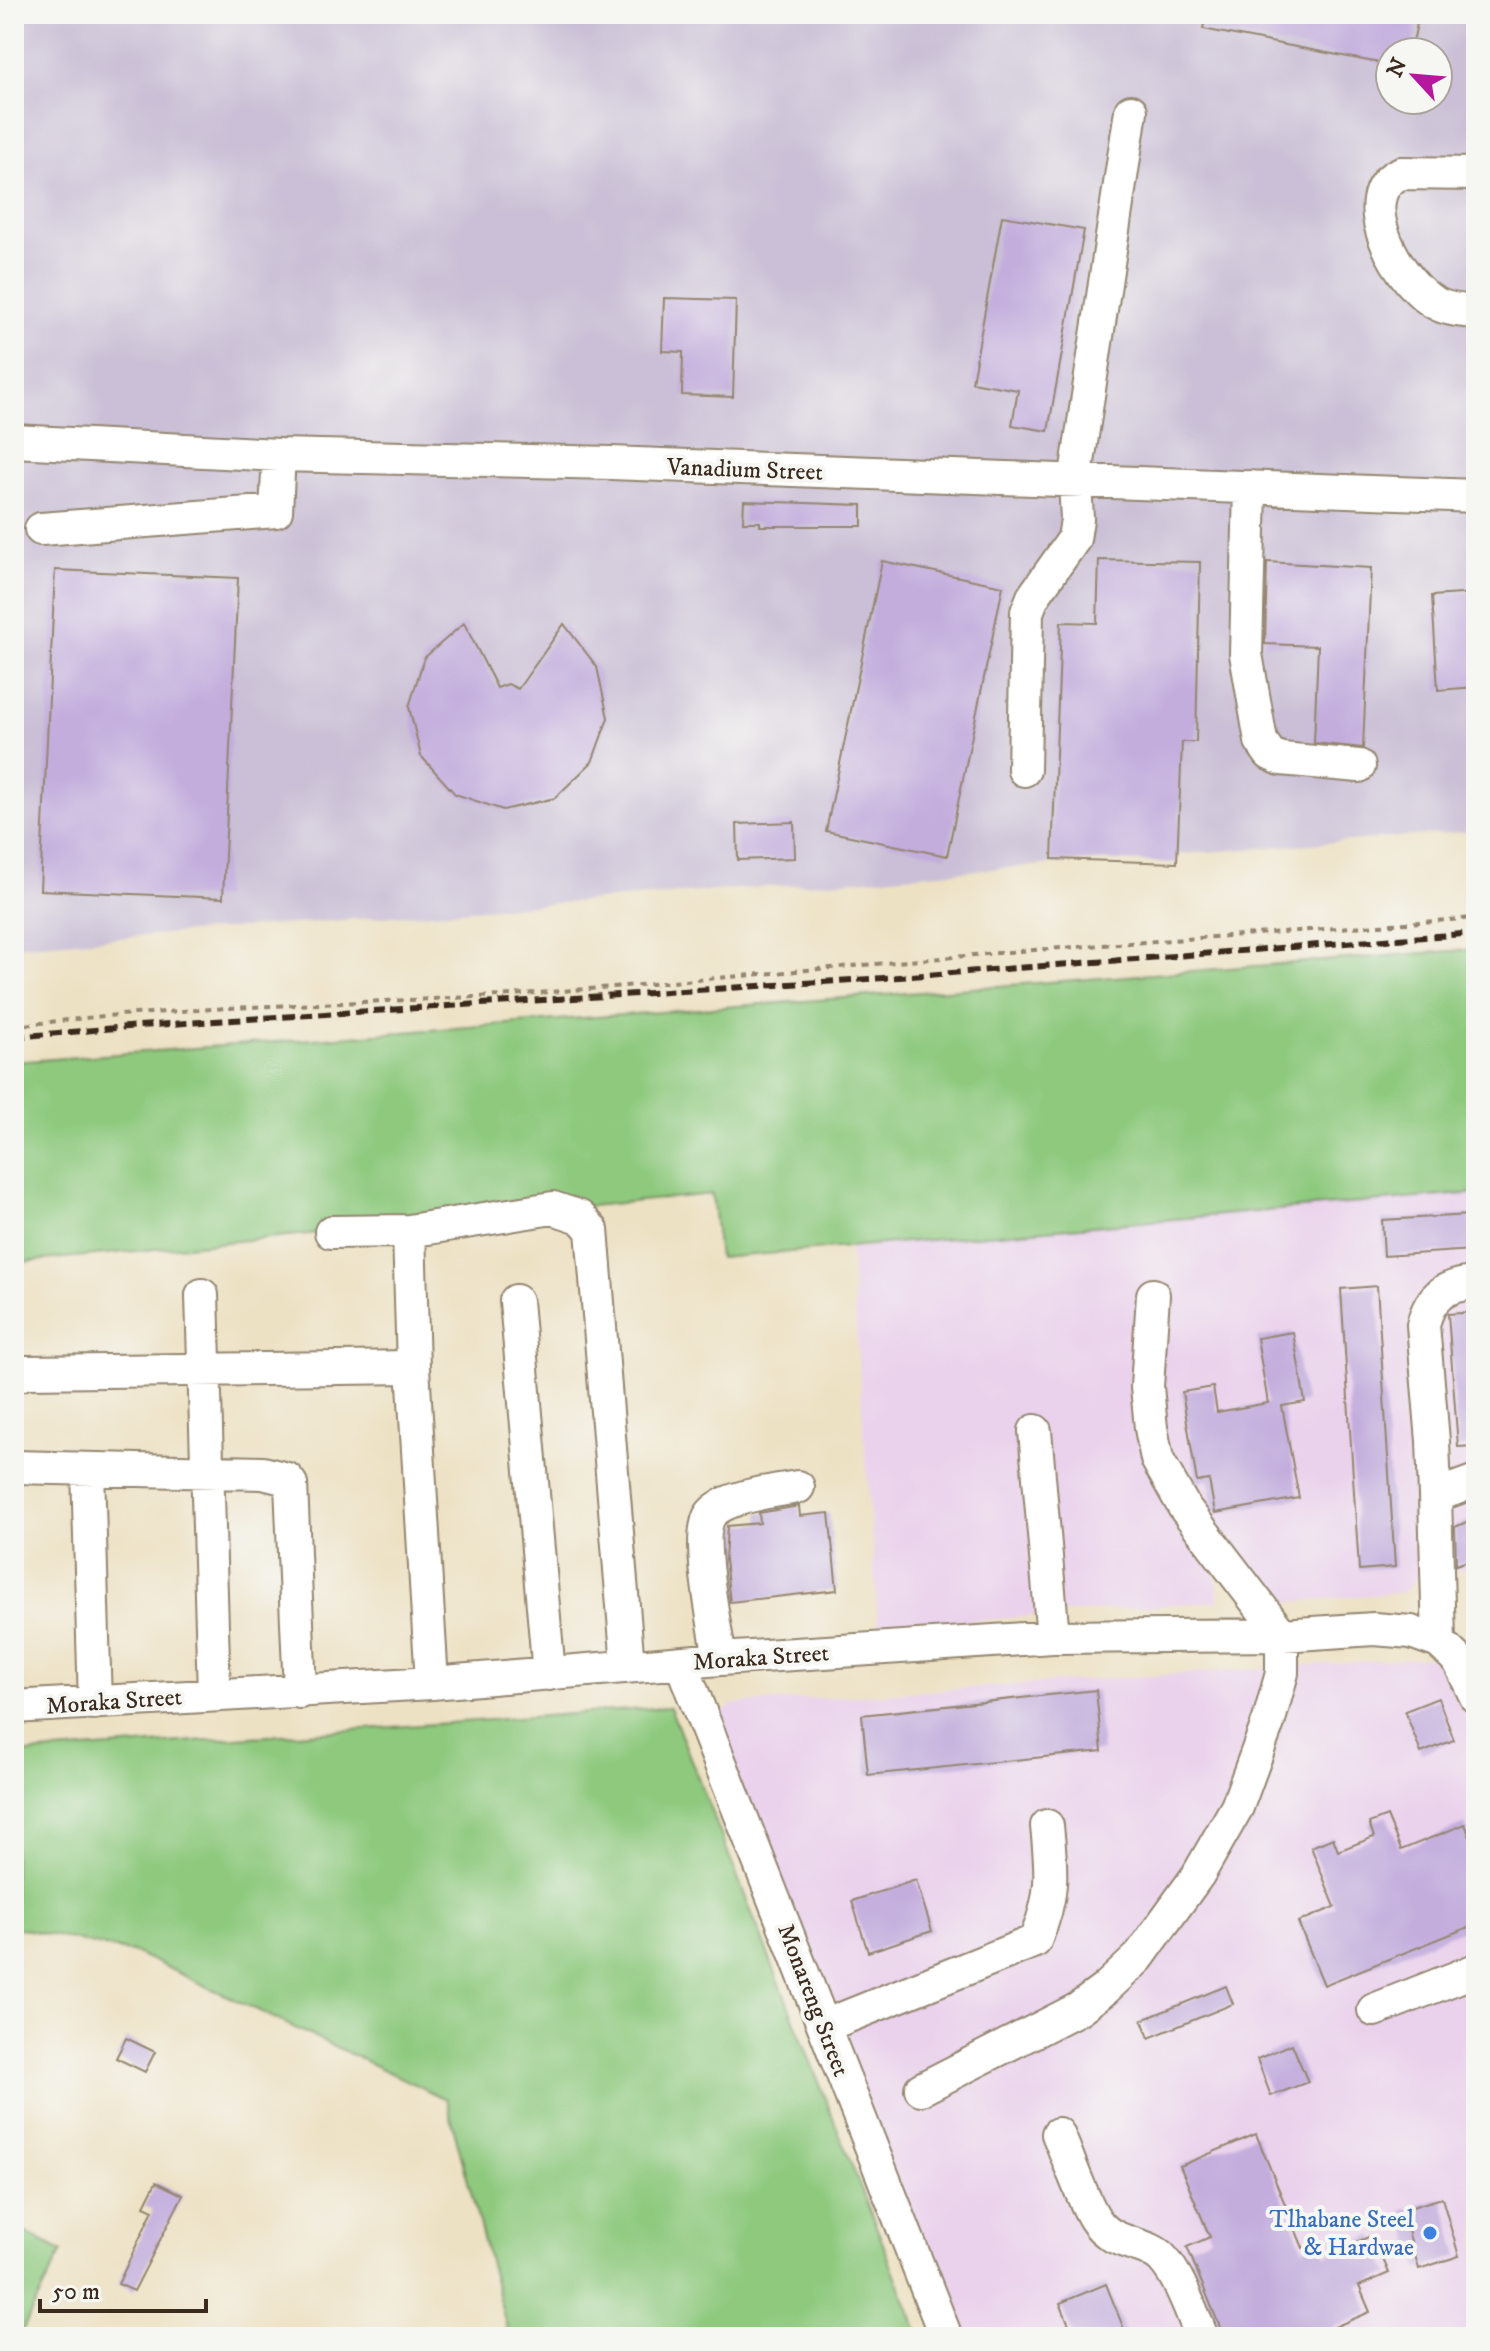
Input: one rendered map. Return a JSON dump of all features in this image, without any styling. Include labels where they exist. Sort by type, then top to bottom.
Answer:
[{"type":"street","points":[[1024,770],[1027,612],[1033,597],[1074,539],[1077,519],[1075,482],[1131,111]]},
{"type":"street","points":[[1476,174],[1401,173],[1384,184],[1378,203],[1380,222],[1390,252],[1409,281],[1437,304],[1476,312]]},
{"type":"street","name":"Vanadium Street","points":[[14,441],[279,455],[611,463],[1476,496]]},
{"type":"street","points":[[41,529],[276,511],[279,455]]},
{"type":"street","points":[[1250,487],[1246,654],[1261,741],[1270,754],[1281,759],[1359,766]]},
{"type":"street","points":[[331,1232],[409,1231],[553,1208],[580,1217],[592,1230],[628,1666]]},
{"type":"street","points":[[409,1231],[413,1367],[432,1683]]},
{"type":"street","points":[[1476,1283],[1455,1284],[1441,1293],[1427,1309],[1423,1325],[1433,1441],[1439,1642],[1459,1661],[1476,1697]]},
{"type":"street","points":[[202,1295],[214,1694]]},
{"type":"street","points":[[921,2089],[1078,2009],[1138,1958],[1198,1875],[1237,1807],[1264,1735],[1282,1673],[1282,1635],[1184,1507],[1157,1459],[1147,1387],[1153,1295]]},
{"type":"street","points":[[516,1301],[549,1674]]},
{"type":"street","points":[[14,1377],[27,1372],[413,1367]]},
{"type":"street","points":[[1035,1431],[1053,1637]]},
{"type":"street","points":[[14,1467],[283,1476],[291,1484],[300,1692]]},
{"type":"street","points":[[88,1470],[95,1703]]},
{"type":"street","points":[[1435,1496],[1476,1481]]},
{"type":"street","points":[[720,1659],[704,1551],[705,1526],[711,1513],[723,1504],[798,1487]]},
{"type":"street","name":"Moraka Street","points":[[14,1707],[214,1694],[300,1692],[1053,1637],[1282,1635],[1374,1629],[1411,1632],[1439,1642]]},
{"type":"street","name":"Monareng Street","points":[[681,1663],[946,2337]]},
{"type":"street","points":[[824,2026],[1035,1941],[1045,1917],[1053,1882],[1047,1826]]},
{"type":"street","points":[[1374,2010],[1476,1970]]},
{"type":"street","points":[[1058,2134],[1095,2220],[1110,2235],[1149,2249],[1163,2258],[1202,2337]]},
{"type":"path","points":[[14,1026],[212,1009],[498,996],[636,986],[1020,951],[1476,918]]},
{"type":"shaded area","points":[[14,14],[1476,14],[1476,831],[14,946]]},
{"type":"shaded area","points":[[1476,1193],[1476,1565],[1458,1571],[1421,1573],[1405,1592],[1281,1603],[1243,1567],[1215,1571],[1219,1601],[934,1624],[934,1632],[879,1635],[850,1248]]},
{"type":"shaded area","points":[[1429,1657],[1446,1668],[1476,1741],[1476,2337],[960,2337],[713,1719],[734,1704]]},
{"type":"green space","points":[[1476,949],[1476,1193],[719,1258],[712,1194],[14,1263],[14,1062]]},
{"type":"green space","points":[[670,1707],[920,2337],[494,2337],[507,2328],[446,2099],[136,1953],[14,1927],[14,1754]]},
{"type":"green space","points":[[14,2227],[62,2251],[19,2337],[14,2337]]},
{"type":"building","points":[[1206,14],[1419,14],[1414,36],[1374,36],[1374,62],[1203,29]]},
{"type":"building","points":[[1002,216],[1084,230],[1048,431],[1012,425],[1018,390],[972,382]]},
{"type":"building","points":[[664,298],[736,300],[733,397],[682,395],[683,352],[662,351]]},
{"type":"building","points":[[744,501],[862,505],[862,526],[760,526],[760,522],[743,522]]},
{"type":"building","points":[[1099,560],[1200,562],[1196,742],[1182,742],[1177,863],[1052,859],[1061,622],[1097,623]]},
{"type":"building","points":[[882,561],[1003,586],[947,856],[826,831]]},
{"type":"building","points":[[1267,562],[1371,568],[1363,748],[1314,743],[1318,646],[1265,644]]},
{"type":"building","points":[[55,570],[238,578],[223,898],[40,890]]},
{"type":"building","points":[[1476,593],[1476,687],[1438,690],[1432,596]]},
{"type":"building","points":[[464,623],[497,688],[508,684],[518,689],[564,624],[597,667],[608,718],[592,762],[555,798],[503,810],[455,794],[421,756],[409,707],[424,658]]},
{"type":"building","points":[[794,822],[795,858],[738,860],[737,824]]},
{"type":"building","points":[[1470,1215],[1472,1250],[1384,1256],[1382,1220]]},
{"type":"building","points":[[1377,1286],[1395,1567],[1359,1570],[1341,1289]]},
{"type":"building","points":[[1476,1312],[1476,1446],[1458,1447],[1448,1314]]},
{"type":"building","points":[[1293,1332],[1305,1402],[1282,1406],[1299,1498],[1215,1513],[1209,1480],[1197,1482],[1182,1392],[1213,1387],[1217,1412],[1268,1403],[1257,1338]]},
{"type":"building","points":[[799,1506],[800,1516],[829,1513],[837,1590],[730,1602],[725,1560],[727,1526],[760,1523],[759,1513]]},
{"type":"building","points":[[1476,1518],[1476,1558],[1456,1565],[1455,1527]]},
{"type":"building","points":[[1096,1690],[1102,1751],[868,1775],[862,1715]]},
{"type":"building","points":[[1438,1698],[1454,1740],[1421,1753],[1405,1711]]},
{"type":"building","points":[[1387,1816],[1401,1850],[1465,1824],[1476,1853],[1476,1924],[1324,1985],[1298,1922],[1335,1907],[1311,1847],[1333,1838],[1338,1851],[1374,1837],[1369,1823]]},
{"type":"building","points":[[916,1880],[932,1931],[868,1952],[852,1901]]},
{"type":"building","points":[[1226,1986],[1233,2004],[1149,2038],[1142,2020]]},
{"type":"building","points":[[126,2038],[155,2052],[145,2072],[116,2058]]},
{"type":"building","points":[[1292,2044],[1308,2082],[1271,2096],[1257,2059]]},
{"type":"building","points":[[1256,2134],[1303,2248],[1320,2241],[1326,2255],[1373,2235],[1389,2273],[1359,2286],[1370,2312],[1311,2337],[1224,2337],[1187,2247],[1210,2237],[1180,2166]]},
{"type":"building","points":[[156,2182],[183,2195],[134,2291],[118,2284],[153,2210],[144,2206]]},
{"type":"building","points":[[1442,2198],[1459,2256],[1419,2269],[1402,2210]]},
{"type":"building","points":[[1106,2284],[1127,2337],[1074,2337],[1060,2303]]},
{"type":"railway","points":[[14,1037],[139,1026],[899,977],[1476,933]]},
{"type":"place","name":"Tlhabane Steel & Hardwae","points":[[1430,2233]]}]
